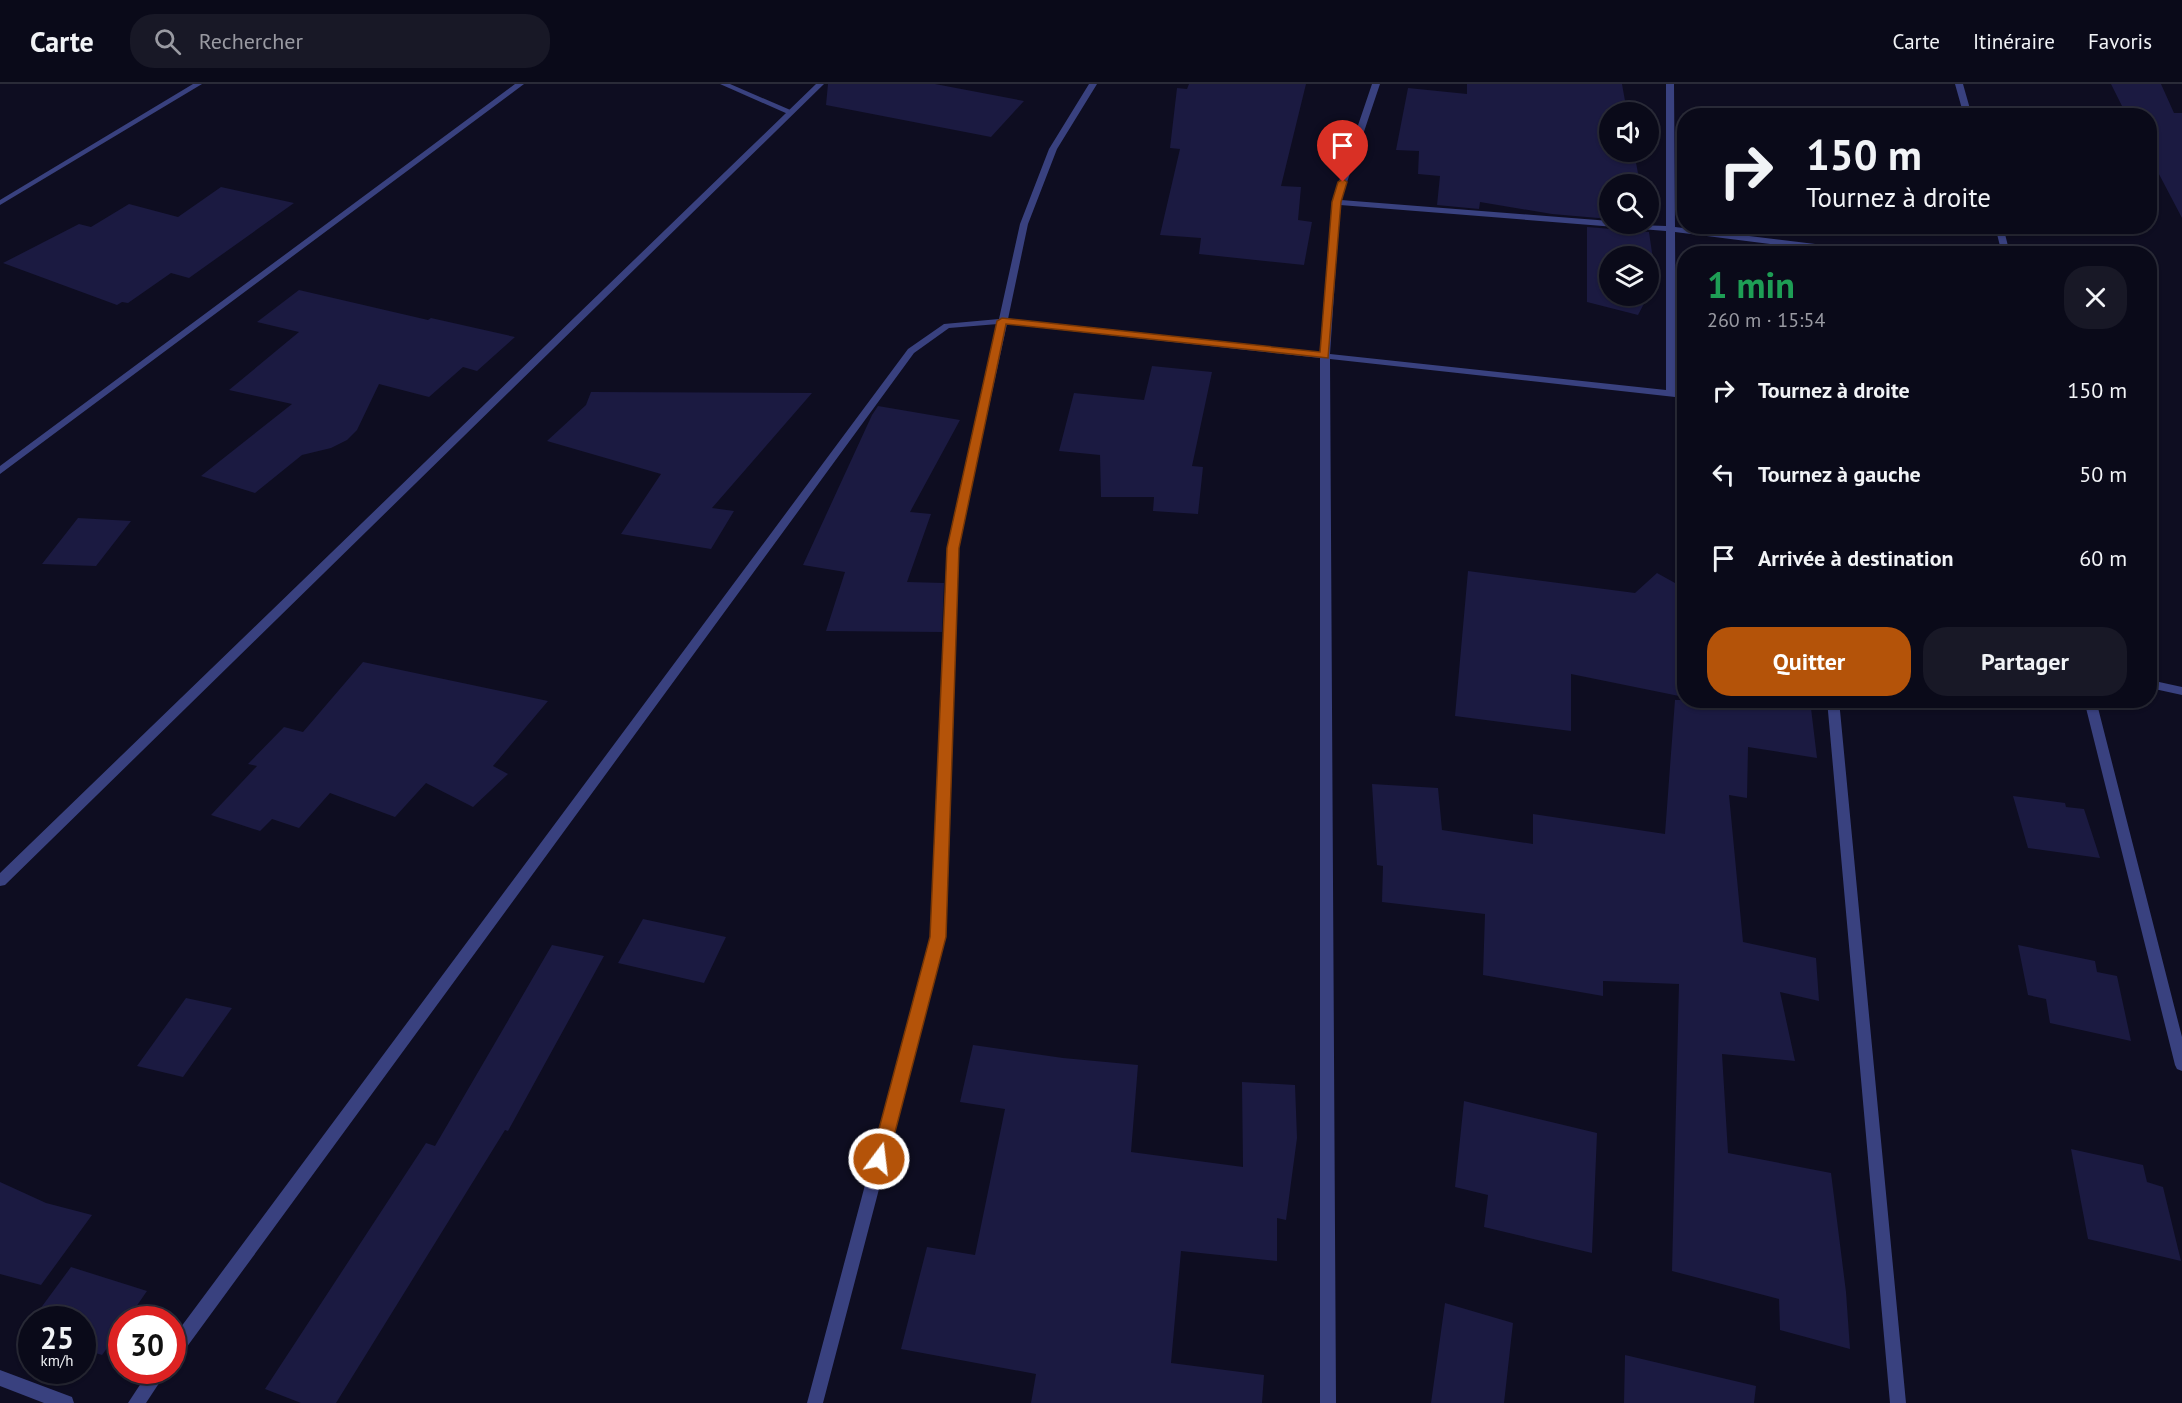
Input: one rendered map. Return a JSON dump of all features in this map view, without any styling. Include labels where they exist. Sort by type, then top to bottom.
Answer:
[{"type":"street","points":[[0,203],[198,84]]},
{"type":"street","points":[[0,471],[520,84]]},
{"type":"street","points":[[724,84],[791,112]]},
{"type":"street","points":[[0,881],[820,84]]},
{"type":"street","points":[[815,1403],[938,937],[953,548],[1024,224],[1053,149],[1093,84]]},
{"type":"street","points":[[1328,1403],[1325,356],[1336,202],[1376,84]]},
{"type":"street","points":[[1670,84],[1671,393]]},
{"type":"street","points":[[1959,84],[1966,108]]},
{"type":"street","points":[[1336,202],[1677,230]]},
{"type":"street","points":[[1712,234],[1809,246]]},
{"type":"street","points":[[186,1334],[912,351],[947,326],[1002,321],[1677,394]]},
{"type":"street","points":[[2157,686],[2182,691]]},
{"type":"street","points":[[1834,708],[1898,1403]]},
{"type":"street","points":[[2092,708],[2182,1065]]},
{"type":"street","points":[[0,1378],[66,1403]]},
{"type":"street","points":[[136,1403],[150,1384]]},
{"type":"building","points":[[828,84],[935,84],[1024,101],[991,137],[826,105]]},
{"type":"building","points":[[1189,84],[1306,84],[1281,186],[1301,187],[1298,220],[1312,222],[1304,265],[1199,254],[1201,238],[1160,235],[1180,149],[1170,148],[1177,88],[1187,89]]},
{"type":"building","points":[[1467,84],[1622,84],[1625,102],[1599,102],[1599,162],[1636,162],[1638,174],[1599,174],[1599,218],[1552,214],[1480,202],[1479,209],[1437,205],[1440,176],[1418,174],[1419,151],[1396,150],[1408,88],[1467,94]]},
{"type":"building","points":[[2111,84],[2161,84],[2174,113],[2182,113],[2182,218],[2157,170],[2157,108],[2123,108]]},
{"type":"building","points":[[221,187],[294,203],[189,278],[171,273],[128,303],[122,302],[117,305],[3,263],[79,224],[91,227],[129,204],[178,217]]},
{"type":"building","points":[[1587,227],[1599,228],[1599,234],[1649,234],[1651,246],[1599,246],[1599,305],[1587,302]]},
{"type":"building","points":[[299,290],[428,320],[431,318],[515,337],[477,371],[463,367],[429,397],[379,384],[357,430],[347,440],[331,448],[302,455],[255,493],[201,476],[292,404],[229,390],[299,332],[257,322]]},
{"type":"building","points":[[1603,306],[1643,306],[1638,315]]},
{"type":"building","points":[[1152,366],[1212,372],[1192,466],[1203,467],[1198,514],[1153,511],[1154,497],[1101,497],[1100,455],[1059,451],[1074,393],[1144,400]]},
{"type":"building","points":[[591,392],[812,393],[712,508],[734,511],[711,549],[621,534],[661,474],[547,441],[586,405]]},
{"type":"building","points":[[878,406],[960,420],[910,512],[931,514],[907,582],[944,583],[942,632],[826,631],[845,572],[803,565]]},
{"type":"building","points":[[78,518],[131,521],[96,566],[42,564]]},
{"type":"building","points":[[1468,571],[1635,593],[1657,573],[1677,584],[1677,696],[1571,674],[1571,731],[1455,716]]},
{"type":"building","points":[[363,662],[548,701],[493,766],[508,774],[473,807],[426,783],[395,817],[330,793],[299,828],[272,819],[260,831],[211,815],[257,766],[248,764],[284,727],[303,732]]},
{"type":"building","points":[[1675,700],[1677,700],[1677,708],[1811,708],[1817,758],[1748,747],[1747,798],[1729,795],[1743,942],[1816,958],[1819,1001],[1780,992],[1795,1061],[1722,1054],[1728,1153],[1831,1173],[1846,1292],[1850,1349],[1780,1330],[1779,1299],[1672,1271],[1679,984],[1603,981],[1603,996],[1483,975],[1485,914],[1382,902],[1383,866],[1377,865],[1372,784],[1438,788],[1442,830],[1533,844],[1533,814],[1665,834]]},
{"type":"building","points":[[2013,796],[2065,803],[2066,807],[2084,809],[2100,858],[2028,848]]},
{"type":"building","points":[[643,919],[726,937],[704,983],[618,963]]},
{"type":"building","points":[[552,945],[604,956],[508,1131],[505,1130],[336,1403],[301,1403],[265,1389],[426,1143],[435,1146]]},
{"type":"building","points":[[2018,945],[2095,961],[2097,972],[2117,976],[2131,1041],[2050,1023],[2046,999],[2028,995]]},
{"type":"building","points":[[186,998],[232,1008],[183,1077],[137,1066]]},
{"type":"building","points":[[973,1045],[1063,1058],[1138,1065],[1131,1152],[1243,1167],[1242,1082],[1295,1085],[1297,1138],[1286,1220],[1277,1218],[1277,1261],[1181,1251],[1171,1363],[1264,1375],[1262,1403],[1031,1403],[1036,1374],[901,1349],[927,1247],[975,1255],[1005,1109],[960,1102]]},
{"type":"building","points":[[1464,1101],[1597,1133],[1592,1253],[1484,1227],[1488,1195],[1455,1187]]},
{"type":"building","points":[[2071,1149],[2143,1165],[2147,1182],[2163,1187],[2181,1261],[2088,1239]]},
{"type":"building","points":[[0,1182],[46,1203],[92,1215],[41,1285],[0,1274]]},
{"type":"building","points":[[71,1267],[147,1291],[137,1306],[108,1306],[108,1347],[102,1355],[96,1353],[96,1306],[42,1306]]},
{"type":"building","points":[[1445,1303],[1513,1323],[1504,1403],[1431,1403]]},
{"type":"building","points":[[1625,1355],[1756,1386],[1754,1403],[1624,1403]]},
{"type":"route","points":[[879,1159],[938,937],[953,548],[1002,321],[1325,356],[1336,202],[1343,182]]}]
